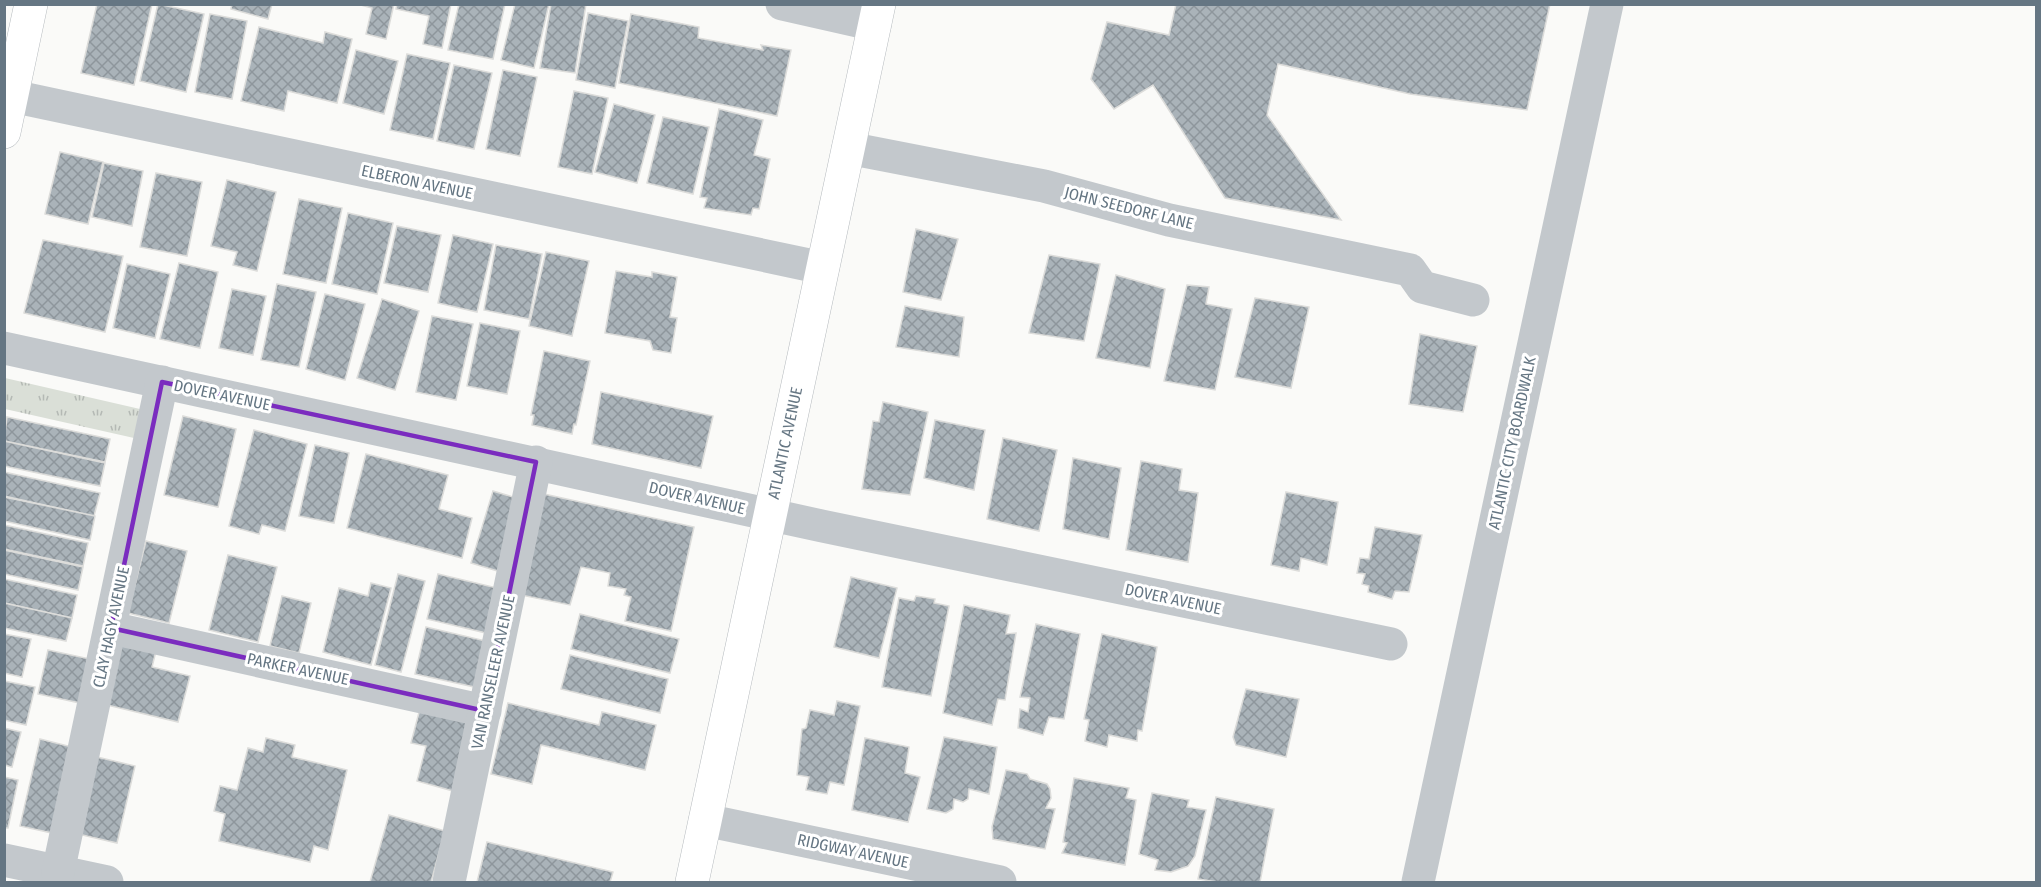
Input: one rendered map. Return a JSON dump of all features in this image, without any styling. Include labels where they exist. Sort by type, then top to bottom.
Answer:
[{"type":"main road","points":[[4,132],[31,4]]},
{"type":"main road","name":"ATLANTIC AVENUE","points":[[692,882],[877,15]]},
{"type":"street","points":[[782,4],[877,15]]},
{"type":"street","name":"ATLANTIC CITY BOARDWALK","points":[[1418,882],[1608,4]]},
{"type":"street","name":"ELBERON AVENUE","points":[[12,96],[823,268]]},
{"type":"street","name":"JOHN SEEDORF LANE","points":[[848,148],[1044,186],[1168,220],[1410,270],[1422,287],[1473,300]]},
{"type":"street","name":"DOVER AVENUE","points":[[4,348],[770,514],[1391,644]]},
{"type":"street","name":"CLAY HAGY AVENUE","points":[[58,872],[162,381]]},
{"type":"street","name":"VAN RANSELEER AVENUE","points":[[449,882],[536,462]]},
{"type":"street","name":"PARKER AVENUE","points":[[111,628],[485,711]]},
{"type":"street","name":"RIDGWAY AVENUE","points":[[705,820],[1000,882]]},
{"type":"street","points":[[4,860],[107,882]]},
{"type":"highlighted area","points":[[162,382],[536,462],[485,711],[111,628]]},
{"type":"green space","points":[[5,378],[140,409],[134,438],[5,409]]},
{"type":"building","points":[[97,4],[152,4],[134,85],[81,73]]},
{"type":"building","points":[[158,4],[204,14],[186,92],[140,81]]},
{"type":"building","points":[[232,4],[272,4],[268,19],[231,9]]},
{"type":"building","points":[[357,4],[394,4],[386,39],[366,34],[372,8]]},
{"type":"building","points":[[397,4],[451,4],[442,48],[423,44],[429,16],[396,9]]},
{"type":"building","points":[[459,4],[505,4],[493,59],[448,50]]},
{"type":"building","points":[[515,4],[549,4],[534,68],[501,60]]},
{"type":"building","points":[[551,4],[586,4],[575,73],[540,68]]},
{"type":"building","points":[[1176,4],[1550,4],[1527,110],[1410,94],[1278,64],[1267,115],[1341,220],[1225,198],[1153,85],[1114,109],[1091,79],[1107,22],[1169,35]]},
{"type":"building","points":[[588,13],[628,21],[615,88],[576,80]]},
{"type":"building","points":[[210,14],[247,21],[232,99],[195,92]]},
{"type":"building","points":[[631,14],[699,27],[698,38],[763,50],[761,45],[791,50],[777,116],[619,83]]},
{"type":"building","points":[[259,27],[323,43],[325,32],[352,39],[337,103],[288,91],[284,111],[241,101]]},
{"type":"building","points":[[356,50],[398,61],[384,114],[343,103]]},
{"type":"building","points":[[407,54],[450,63],[433,139],[390,130]]},
{"type":"building","points":[[454,65],[492,73],[474,149],[437,141]]},
{"type":"building","points":[[503,70],[537,77],[520,156],[486,149]]},
{"type":"building","points":[[574,91],[608,98],[592,174],[558,167]]},
{"type":"building","points":[[614,104],[655,115],[637,183],[595,172]]},
{"type":"building","points":[[719,109],[763,120],[754,155],[770,159],[759,209],[753,208],[751,215],[704,208],[707,198],[700,197]]},
{"type":"building","points":[[663,117],[709,127],[693,194],[647,183]]},
{"type":"building","points":[[60,152],[103,162],[88,224],[45,214]]},
{"type":"building","points":[[104,163],[143,171],[132,226],[92,217]]},
{"type":"building","points":[[156,173],[202,182],[187,256],[140,247]]},
{"type":"building","points":[[227,180],[276,192],[257,271],[233,265],[237,252],[211,246]]},
{"type":"building","points":[[299,199],[342,208],[326,283],[283,274]]},
{"type":"building","points":[[348,213],[393,223],[377,294],[332,284]]},
{"type":"building","points":[[397,226],[441,235],[428,292],[384,283]]},
{"type":"building","points":[[916,229],[958,239],[941,300],[903,292]]},
{"type":"building","points":[[453,235],[493,244],[477,312],[438,303]]},
{"type":"building","points":[[43,240],[123,256],[105,332],[24,313]]},
{"type":"building","points":[[496,245],[542,254],[529,319],[484,310]]},
{"type":"building","points":[[546,252],[589,261],[572,336],[529,326]]},
{"type":"building","points":[[1049,255],[1100,264],[1084,341],[1029,333]]},
{"type":"building","points":[[179,263],[218,272],[200,348],[160,339]]},
{"type":"building","points":[[127,264],[170,274],[155,338],[113,328]]},
{"type":"building","points":[[616,271],[652,277],[652,272],[677,277],[670,317],[677,318],[671,353],[653,350],[650,341],[605,333]]},
{"type":"building","points":[[1116,275],[1165,289],[1150,368],[1096,358]]},
{"type":"building","points":[[277,284],[316,292],[299,367],[261,360]]},
{"type":"building","points":[[1187,285],[1209,287],[1206,304],[1232,309],[1215,390],[1164,381]]},
{"type":"building","points":[[232,289],[266,296],[253,355],[219,348]]},
{"type":"building","points":[[325,294],[365,304],[345,380],[306,369]]},
{"type":"building","points":[[1255,298],[1309,307],[1291,388],[1235,377]]},
{"type":"building","points":[[382,299],[419,311],[395,390],[357,378]]},
{"type":"building","points":[[905,306],[964,317],[959,357],[896,347]]},
{"type":"building","points":[[432,316],[473,324],[456,400],[416,392]]},
{"type":"building","points":[[480,323],[520,331],[507,394],[467,386]]},
{"type":"building","points":[[1420,334],[1477,346],[1463,412],[1409,404]]},
{"type":"building","points":[[544,351],[590,361],[572,434],[532,425],[534,415],[531,415]]},
{"type":"building","points":[[601,392],[713,416],[701,468],[592,444]]},
{"type":"building","points":[[883,402],[928,412],[910,495],[862,489],[873,421],[879,422]]},
{"type":"building","points":[[183,416],[236,429],[218,507],[164,495]]},
{"type":"building","points":[[7,417],[110,439],[105,462],[4,441]]},
{"type":"building","points":[[935,420],[985,430],[974,490],[924,478]]},
{"type":"building","points":[[254,430],[307,444],[285,531],[262,525],[259,534],[229,526]]},
{"type":"building","points":[[1003,438],[1057,450],[1039,531],[987,519]]},
{"type":"building","points":[[4,441],[105,463],[100,486],[4,466]]},
{"type":"building","points":[[315,445],[349,453],[334,523],[299,516]]},
{"type":"building","points":[[366,454],[448,475],[439,509],[472,518],[462,558],[347,528]]},
{"type":"building","points":[[1073,458],[1121,468],[1109,539],[1063,529]]},
{"type":"building","points":[[1141,461],[1182,469],[1179,490],[1198,493],[1188,562],[1126,550]]},
{"type":"building","points":[[4,472],[100,493],[94,516],[4,496]]},
{"type":"building","points":[[493,491],[523,500],[501,572],[471,563]]},
{"type":"building","points":[[1286,492],[1338,502],[1327,565],[1301,558],[1299,571],[1271,565]]},
{"type":"building","points":[[544,494],[694,527],[671,631],[625,621],[631,597],[624,595],[626,589],[608,586],[610,573],[581,567],[570,605],[521,595]]},
{"type":"building","points":[[4,497],[95,516],[90,540],[4,521]]},
{"type":"building","points":[[4,525],[88,543],[83,566],[4,549]]},
{"type":"building","points":[[1375,527],[1422,535],[1409,592],[1395,591],[1392,599],[1368,592],[1369,586],[1362,584],[1365,574],[1357,573],[1360,558],[1369,559]]},
{"type":"building","points":[[146,541],[187,551],[169,623],[128,613]]},
{"type":"building","points":[[4,550],[83,567],[78,590],[4,574]]},
{"type":"building","points":[[228,555],[277,567],[258,642],[209,630]]},
{"type":"building","points":[[398,574],[425,581],[401,672],[375,665]]},
{"type":"building","points":[[438,574],[497,588],[486,633],[427,619]]},
{"type":"building","points":[[851,577],[897,588],[879,658],[834,647]]},
{"type":"building","points":[[4,579],[77,595],[72,618],[4,603]]},
{"type":"building","points":[[371,583],[391,588],[371,665],[323,652],[339,588],[368,596]]},
{"type":"building","points":[[282,596],[311,603],[299,653],[270,646]]},
{"type":"building","points":[[916,596],[935,599],[934,603],[949,606],[931,696],[882,687],[899,598],[914,601]]},
{"type":"building","points":[[4,603],[72,618],[66,641],[4,628]]},
{"type":"building","points":[[964,605],[1010,615],[1006,634],[1016,633],[1005,700],[998,699],[992,725],[943,713]]},
{"type":"building","points":[[580,614],[679,639],[670,673],[571,649]]},
{"type":"building","points":[[1036,624],[1080,634],[1064,719],[1049,717],[1043,735],[1018,728],[1020,709],[1028,712],[1030,698],[1020,697]]},
{"type":"building","points":[[426,627],[490,642],[479,688],[415,674]]},
{"type":"building","points":[[4,634],[31,639],[22,677],[4,673]]},
{"type":"building","points":[[1102,634],[1157,647],[1142,731],[1138,730],[1137,741],[1109,735],[1107,747],[1085,741],[1089,720],[1084,719]]},
{"type":"building","points":[[122,643],[156,651],[152,667],[190,676],[178,722],[107,705]]},
{"type":"building","points":[[48,650],[90,659],[80,703],[38,694]]},
{"type":"building","points":[[570,655],[668,679],[660,713],[561,689]]},
{"type":"building","points":[[4,681],[35,687],[26,725],[4,720]]},
{"type":"building","points":[[1246,689],[1299,699],[1286,757],[1236,745],[1233,737]]},
{"type":"building","points":[[422,701],[473,714],[453,791],[417,781],[426,746],[411,743]]},
{"type":"building","points":[[837,701],[860,706],[844,785],[830,782],[827,794],[806,790],[809,777],[797,775],[802,729],[806,728],[810,710],[834,715]]},
{"type":"building","points":[[508,703],[599,725],[602,712],[656,725],[645,770],[541,745],[532,784],[491,774]]},
{"type":"building","points":[[4,728],[21,732],[12,767],[4,765]]},
{"type":"building","points":[[944,737],[997,747],[989,794],[969,789],[968,799],[963,802],[954,799],[953,809],[946,813],[927,809]]},
{"type":"building","points":[[266,738],[295,745],[292,757],[347,770],[328,850],[314,846],[310,862],[219,841],[225,814],[214,811],[220,786],[237,790],[248,748],[263,752]]},
{"type":"building","points":[[865,738],[909,747],[905,773],[920,777],[908,822],[852,810]]},
{"type":"building","points":[[40,739],[72,747],[52,833],[20,826]]},
{"type":"building","points":[[97,757],[135,766],[117,843],[78,834]]},
{"type":"building","points":[[1006,770],[1027,774],[1030,779],[1047,784],[1050,789],[1051,798],[1046,808],[1055,809],[1045,849],[993,839],[992,827]]},
{"type":"building","points":[[4,777],[18,780],[8,828],[4,828]]},
{"type":"building","points":[[1074,778],[1129,788],[1126,798],[1136,800],[1125,865],[1062,853],[1067,843],[1063,842]]},
{"type":"building","points":[[1152,793],[1189,800],[1187,807],[1206,810],[1195,856],[1188,866],[1171,872],[1155,870],[1158,860],[1139,854]]},
{"type":"building","points":[[1216,797],[1274,809],[1260,882],[1218,882],[1198,879]]},
{"type":"building","points":[[389,815],[445,831],[431,882],[370,882]]},
{"type":"building","points":[[487,842],[613,872],[610,882],[477,882]]}]
